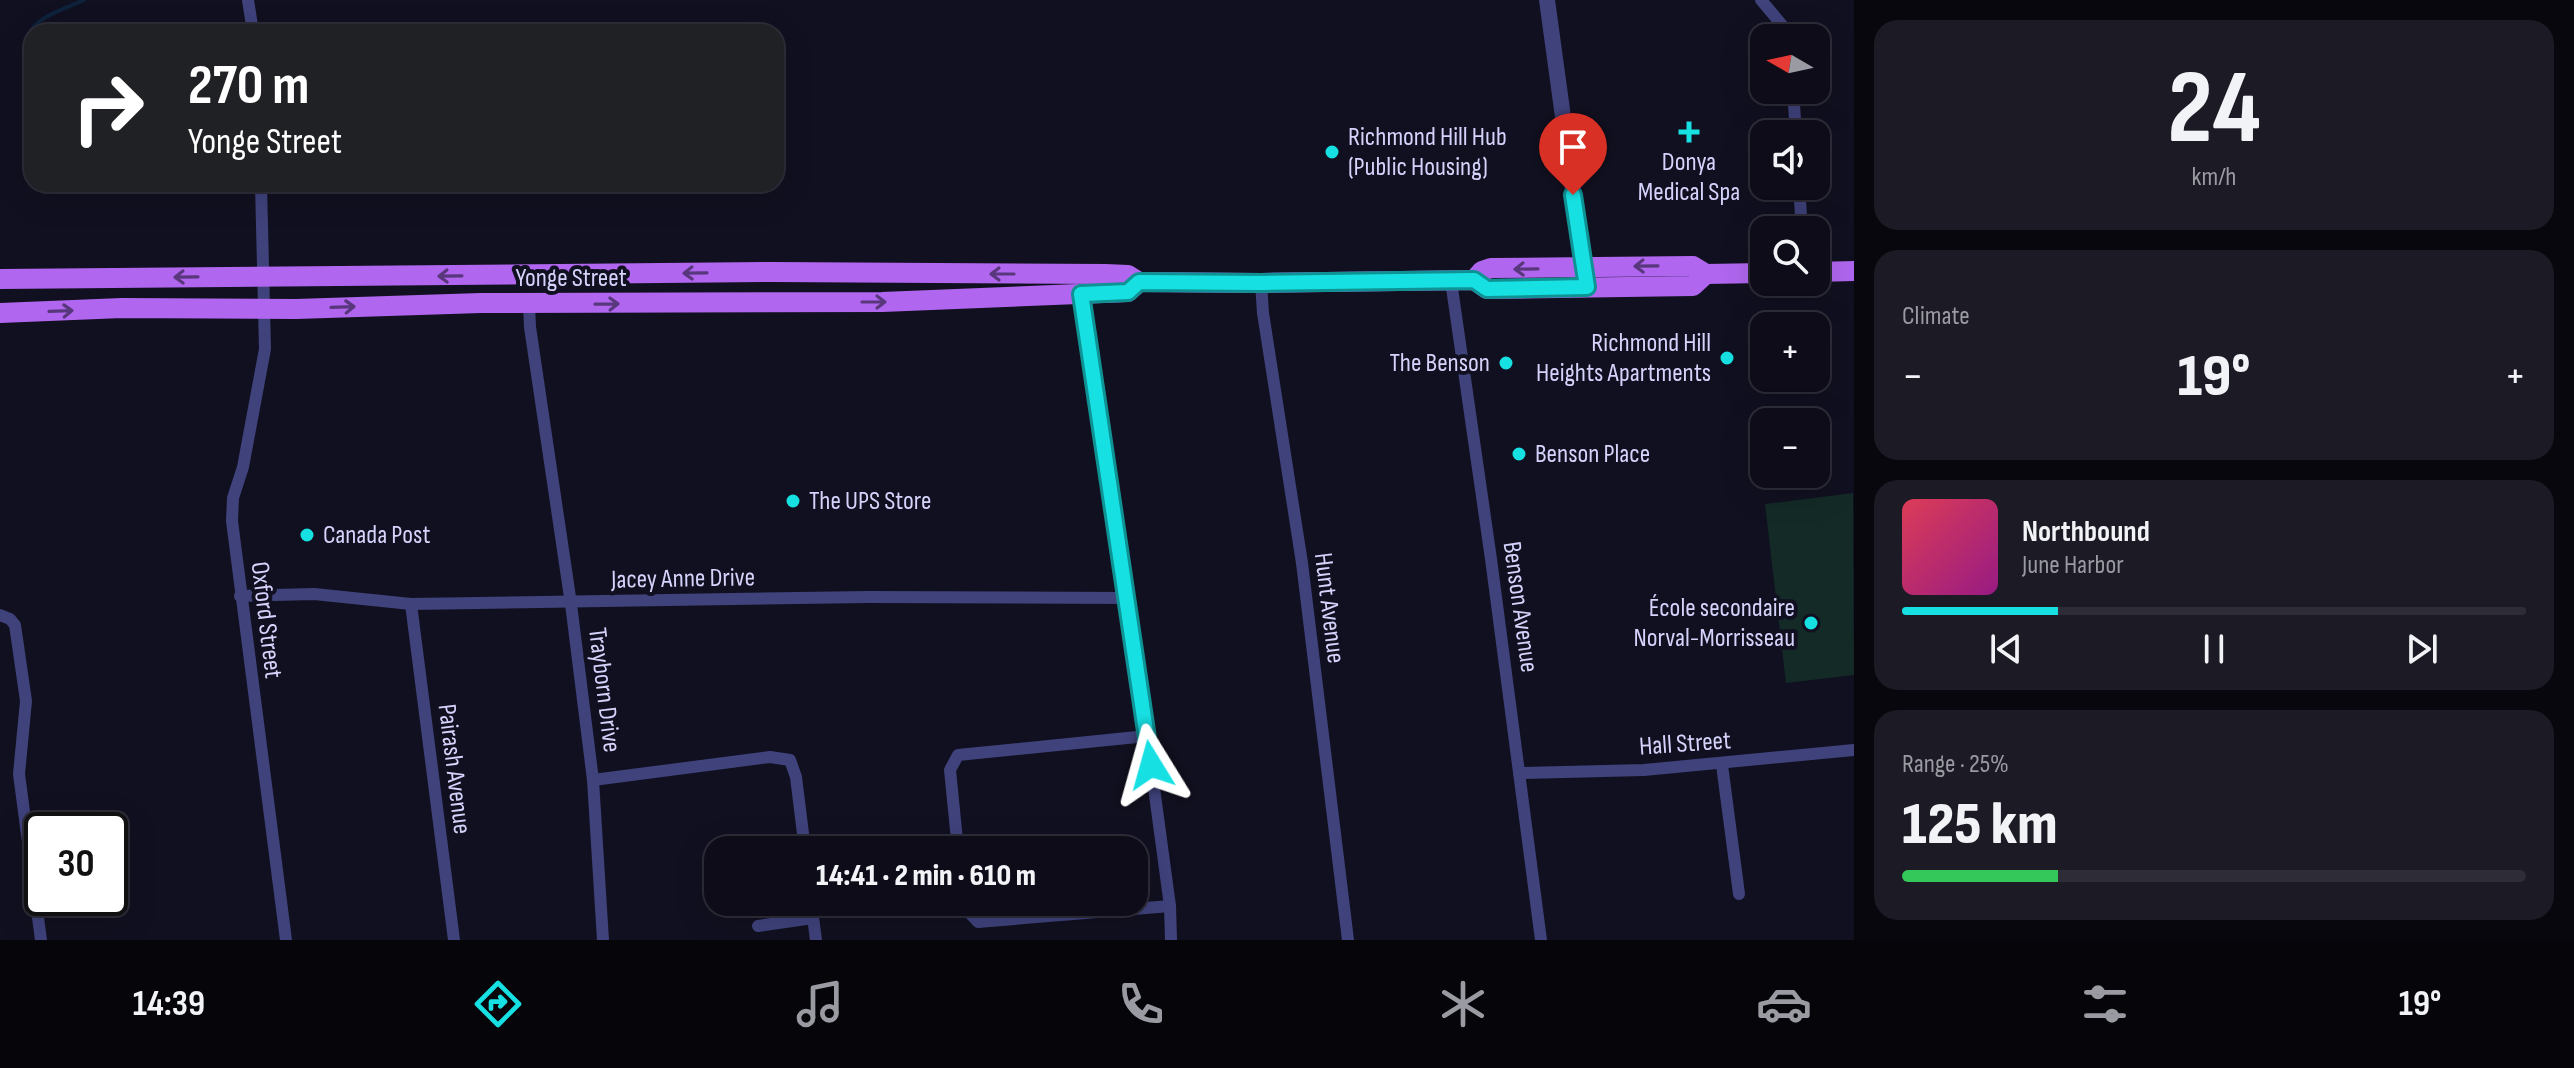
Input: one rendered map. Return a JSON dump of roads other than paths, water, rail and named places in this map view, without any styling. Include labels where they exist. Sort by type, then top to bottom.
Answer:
[{"type":"main road","name":"Yonge Street","points":[[1474,280],[1487,268],[1693,266],[1706,274],[1750,273]]},
{"type":"main road","points":[[1830,272],[1854,271]]},
{"type":"main road","name":"Yonge Street","points":[[0,279],[762,272],[1080,284]]},
{"type":"main road","name":"Yonge Street","points":[[0,313],[122,308],[882,302],[1080,284],[1128,275],[1139,282],[1474,280],[1487,289],[1693,286],[1706,274]]},
{"type":"street","points":[[248,0],[252,24]]},
{"type":"street","points":[[1547,0],[1587,287]]},
{"type":"street","points":[[1761,0],[1781,24]]},
{"type":"street","name":"Oxford Street","points":[[261,192],[265,349],[243,467],[233,498],[232,521],[286,940]]},
{"type":"street","name":"Benson Avenue","points":[[1451,281],[1541,940]]},
{"type":"street","name":"Hunt Avenue","points":[[1261,283],[1302,563],[1348,940]]},
{"type":"street","points":[[1080,284],[1147,736],[1170,906],[1171,940]]},
{"type":"street","name":"Trayborn Drive","points":[[529,305],[593,780],[603,940]]},
{"type":"street","name":"Jacey Anne Drive","points":[[240,596],[314,594],[411,604],[571,604],[868,597],[1127,598]]},
{"type":"street","name":"Pairash Avenue","points":[[411,604],[454,940]]},
{"type":"street","points":[[1,615],[15,625],[26,701],[19,774],[41,940]]},
{"type":"street","points":[[957,836],[950,770],[958,755],[1147,736]]},
{"type":"street","name":"Hall Street","points":[[1519,773],[1722,765],[1854,750]]},
{"type":"street","points":[[593,780],[770,757],[790,760],[796,777],[803,836]]},
{"type":"street","points":[[1722,765],[1739,894]]},
{"type":"street","points":[[1148,908],[1170,906]]},
{"type":"street","points":[[972,916],[978,922],[1050,916]]},
{"type":"street","points":[[758,926],[813,918],[816,940]]},
{"type":"waterway","points":[[36,24],[84,0]]},
{"type":"place","name":"Donya Medical Spa","points":[[1689,132]]},
{"type":"place","name":"Richmond Hill Hub (Public Housing)","points":[[1332,152]]},
{"type":"place","name":"Richmond Hill Heights Apartments","points":[[1727,358]]},
{"type":"place","name":"The Benson","points":[[1506,363]]},
{"type":"place","name":"Benson Place","points":[[1519,454]]},
{"type":"place","name":"The UPS Store","points":[[793,501]]},
{"type":"place","name":"Canada Post","points":[[307,535]]},
{"type":"place","name":"École secondaire Norval-Morrisseau","points":[[1811,623]]}]
